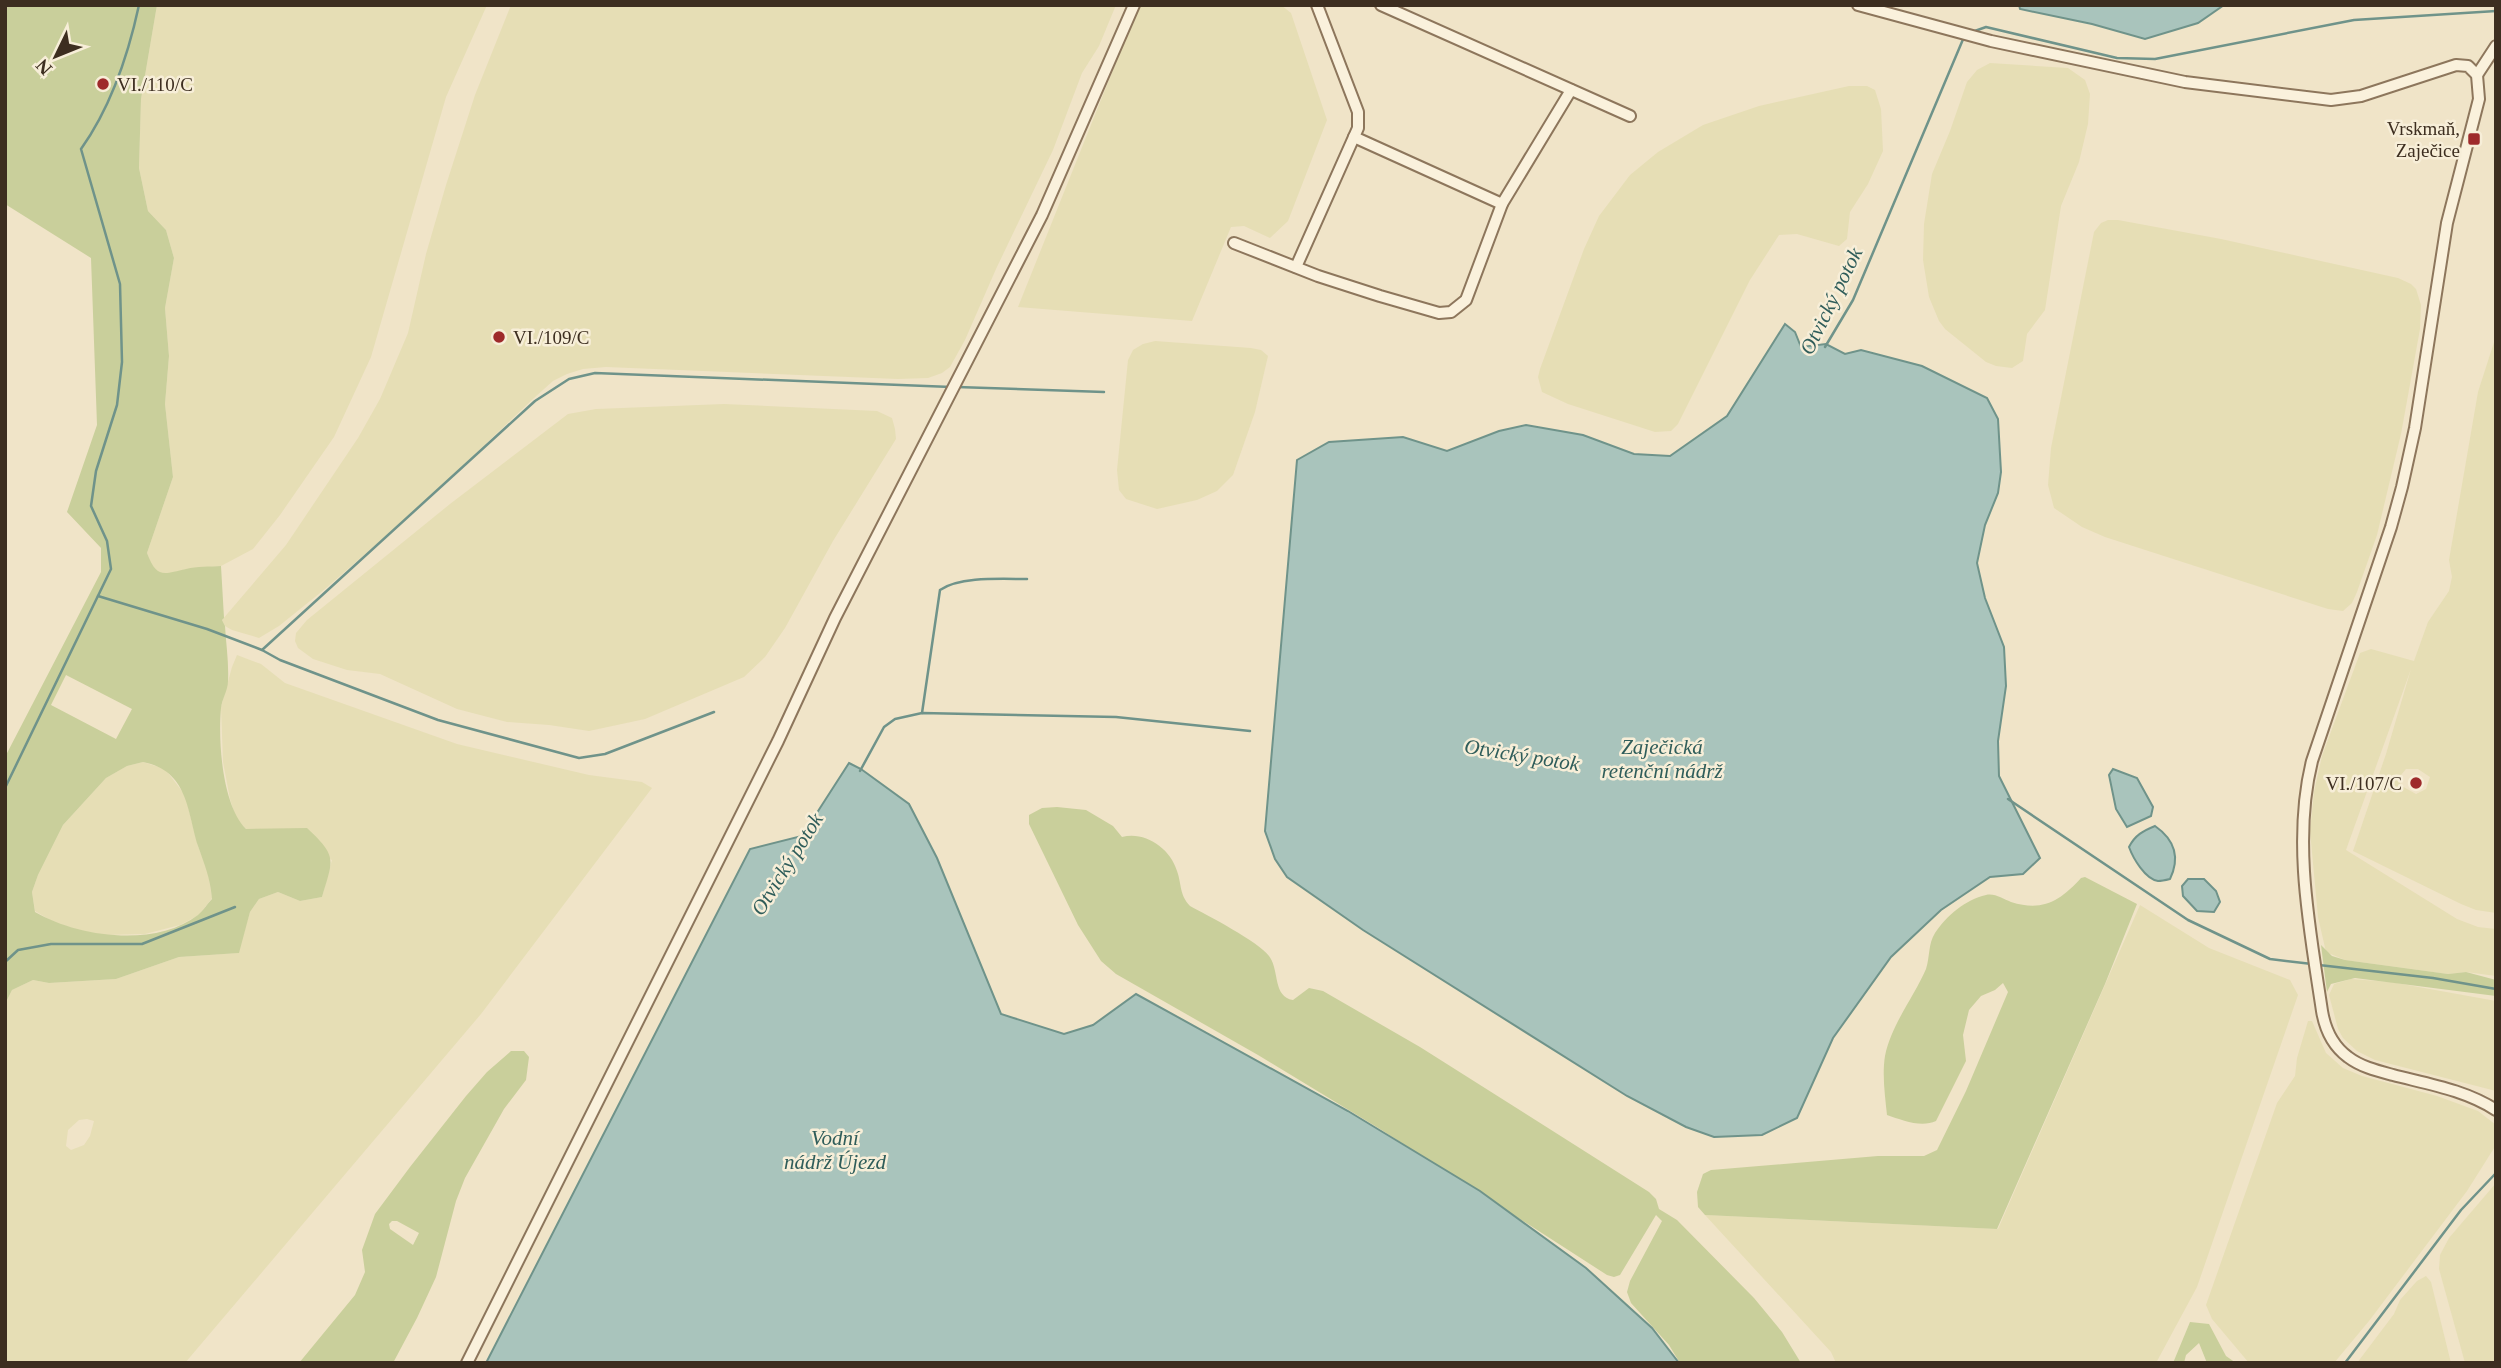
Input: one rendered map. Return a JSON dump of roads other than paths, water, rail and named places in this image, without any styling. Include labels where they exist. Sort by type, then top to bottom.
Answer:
[{"type":"street","points":[[467,1363],[778,741],[835,618],[1042,215],[1134,5]]},
{"type":"street","points":[[1296,267],[1358,128],[1358,113],[1317,5]]},
{"type":"street","points":[[1381,5],[1630,116]]},
{"type":"street","points":[[1858,5],[1976,37],[2185,82],[2331,100],[2361,96],[2456,65],[2468,66],[2477,75]]},
{"type":"street","points":[[2496,46],[2477,75],[2479,99],[2447,223],[2415,428],[2402,487],[2308,778],[2302,838],[2316,972],[2326,1028],[2333,1043],[2351,1059],[2376,1070],[2459,1092],[2496,1110]]},
{"type":"street","points":[[1234,243],[1380,296],[1439,313],[1451,312],[1466,300],[1502,204],[1571,90]]},
{"type":"street","points":[[1354,137],[1502,204]]},
{"type":"water","points":[[2019,5],[2224,5],[2198,23],[2145,39],[2092,24],[2020,9]]},
{"type":"water","name":"Zaječická retenční nádrž","points":[[1785,324],[1795,332],[1801,347],[1826,344],[1845,354],[1861,350],[1922,366],[1987,398],[1998,419],[2001,472],[1998,493],[1985,525],[1977,563],[1985,598],[2004,647],[2006,686],[1998,741],[1999,776],[2040,858],[2023,874],[1990,877],[1941,910],[1891,957],[1833,1038],[1797,1118],[1762,1135],[1714,1137],[1686,1127],[1627,1096],[1363,930],[1287,877],[1275,859],[1265,831],[1297,460],[1329,442],[1403,437],[1447,451],[1499,431],[1526,425],[1583,435],[1634,454],[1670,456],[1727,416]]},
{"type":"water","name":"Vodní nádrž Újezd","points":[[849,763],[909,804],[937,858],[1001,1014],[1064,1034],[1093,1025],[1136,994],[1348,1111],[1480,1191],[1586,1268],[1652,1328],[1679,1363],[486,1363],[750,849],[802,836]]},
{"type":"water","points":[[2113,769],[2137,778],[2153,807],[2151,816],[2127,827],[2116,809],[2109,775]]},
{"type":"water","points":[[2155,826],[2171,843],[2175,857],[2170,879],[2161,881],[2144,872],[2129,847],[2140,834]]},
{"type":"water","points":[[2188,879],[2204,879],[2216,891],[2220,902],[2214,912],[2197,911],[2183,896],[2182,886]]},
{"type":"waterway","points":[[5,788],[111,569],[107,541],[91,506],[96,471],[117,405],[122,362],[120,284],[81,149],[110,98],[130,43],[139,5]]},
{"type":"waterway","name":"Otvický potok","points":[[1972,32],[1986,27],[2117,58],[2155,59],[2354,20],[2496,11]]},
{"type":"waterway","name":"Otvický potok","points":[[1825,347],[1853,300],[1964,37]]},
{"type":"waterway","points":[[98,596],[207,629],[262,650],[535,401],[569,379],[595,373],[951,387]]},
{"type":"waterway","points":[[957,387],[1104,392]]},
{"type":"waterway","points":[[922,713],[940,590],[970,580],[1027,579]]},
{"type":"waterway","points":[[262,650],[280,660],[438,720],[579,758],[605,754],[714,712]]},
{"type":"waterway","name":"Otvický potok","points":[[860,771],[884,727],[895,719],[922,713],[1116,717],[1250,731]]},
{"type":"waterway","points":[[2008,799],[2188,920],[2270,959],[2312,964]]},
{"type":"waterway","points":[[5,962],[18,950],[51,944],[142,944],[235,907]]},
{"type":"waterway","points":[[2319,965],[2433,978],[2496,989]]},
{"type":"waterway","points":[[2345,1363],[2461,1210],[2496,1173]]},
{"type":"place","name":"VI./110/C","points":[[103,84]]},
{"type":"place","name":"Vrskmaň, Zaječice","points":[[2474,139]]},
{"type":"place","name":"VI./109/C","points":[[499,337]]},
{"type":"place","name":"VI./107/C","points":[[2416,783]]}]
